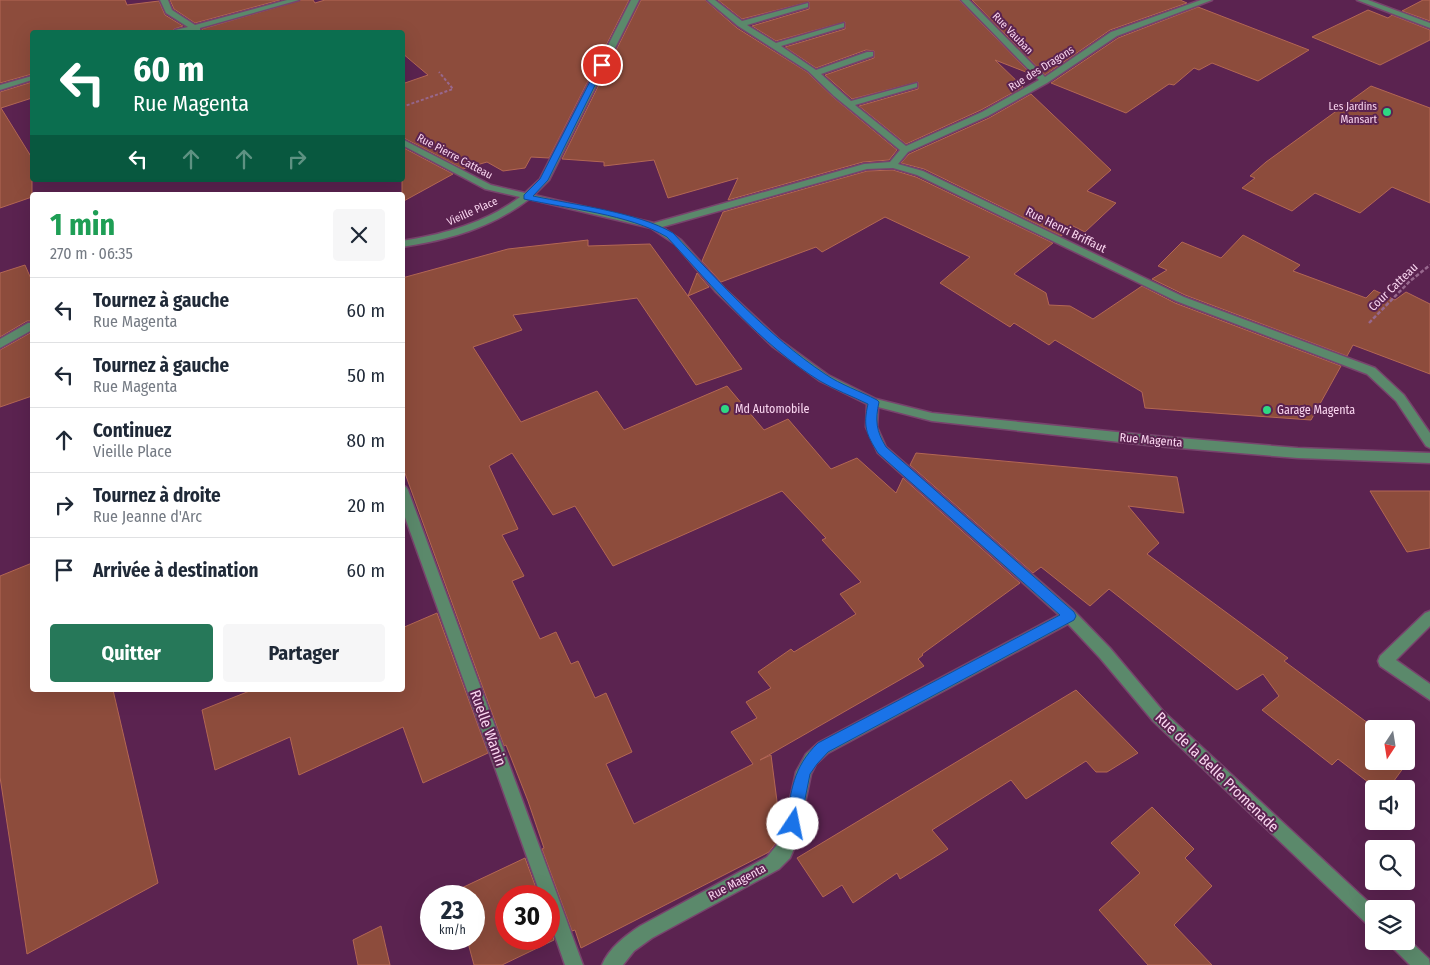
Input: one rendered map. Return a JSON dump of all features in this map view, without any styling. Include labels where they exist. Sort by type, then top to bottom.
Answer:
[{"type":"street","points":[[164,0],[169,11],[198,30]]},
{"type":"street","points":[[186,30],[295,0]]},
{"type":"street","name":"Vieille Place","points":[[405,243],[443,237],[473,227],[502,213],[527,197],[544,180],[635,0]]},
{"type":"street","points":[[711,0],[742,24],[815,73],[905,150]]},
{"type":"street","name":"Rue Vauban","points":[[965,0],[1044,81]]},
{"type":"street","name":"Rue des Dragons","points":[[893,165],[896,158],[905,150],[973,121],[1044,81],[1114,34],[1208,0]]},
{"type":"street","points":[[1361,0],[1430,26]]},
{"type":"street","points":[[742,24],[805,4]]},
{"type":"street","points":[[774,46],[841,25]]},
{"type":"street","points":[[815,73],[870,54]]},
{"type":"street","points":[[0,88],[30,79]]},
{"type":"street","points":[[849,104],[914,85]]},
{"type":"street","name":"Rue Pierre Catteau","points":[[405,143],[488,187],[527,197]]},
{"type":"street","name":"Rue Henri Briffaut","points":[[654,226],[867,166],[893,165],[920,173],[1180,299],[1343,358],[1371,371],[1400,398],[1430,443]]},
{"type":"street","name":"Rue Magenta","points":[[527,197],[654,226],[678,242],[726,296],[776,343],[824,378],[874,402],[932,417],[1156,441],[1298,453],[1430,458]]},
{"type":"street","points":[[0,344],[30,327]]},
{"type":"street","points":[[874,402],[870,418],[872,434],[882,450],[1070,616]]},
{"type":"street","name":"Ruelle Wanin","points":[[405,498],[574,965]]},
{"type":"street","name":"Rue Magenta","points":[[611,965],[628,945],[646,932],[773,863],[784,852],[789,842],[804,772],[812,759],[823,748],[1070,616]]},
{"type":"street","name":"Rue de la Belle Promenade","points":[[1070,616],[1105,653],[1158,716],[1365,911]]},
{"type":"street","points":[[1430,617],[1385,661],[1430,692]]},
{"type":"street","points":[[1407,950],[1423,965]]},
{"type":"path","points":[[405,106],[453,89],[439,72]]},
{"type":"path","name":"Cour Catteau","points":[[1369,323],[1410,281],[1430,265]]},
{"type":"building","points":[[0,0],[125,0],[127,5],[159,1],[165,15],[183,26],[174,30],[30,30],[30,75],[0,83]]},
{"type":"building","points":[[170,0],[280,0],[195,23],[174,9]]},
{"type":"building","points":[[301,0],[313,0],[315,3],[325,0],[629,0],[549,158],[531,157],[525,168],[503,171],[487,162],[463,169],[405,139],[405,83],[428,75],[405,56],[405,30],[202,29]]},
{"type":"building","points":[[641,0],[705,0],[737,28],[807,72],[833,97],[897,150],[889,160],[863,162],[728,200],[738,178],[668,198],[654,160],[604,166],[604,162],[562,159]]},
{"type":"building","points":[[718,0],[959,0],[1031,74],[995,60],[1023,87],[981,110],[906,144],[859,106],[918,89],[918,82],[852,99],[825,75],[874,58],[874,51],[866,50],[816,68],[785,47],[845,29],[845,22],[776,41],[752,26],[809,9],[809,2],[742,19]]},
{"type":"building","points":[[972,0],[1180,0],[1187,3],[1110,30],[1045,75]]},
{"type":"building","points":[[1423,0],[1430,0],[1430,21],[1402,11]]},
{"type":"building","points":[[1198,7],[1309,50],[1258,81],[1212,63],[1199,70],[1194,68],[1174,85],[1169,84],[1126,113],[1051,83],[1118,38]]},
{"type":"building","points":[[1368,10],[1388,18],[1392,15],[1430,30],[1430,40],[1380,65],[1312,37]]},
{"type":"building","points":[[30,83],[30,99],[1,108],[30,155],[32,192],[30,192],[30,198],[0,208],[0,92]]},
{"type":"building","points":[[1371,86],[1430,108],[1430,203],[1392,187],[1360,213],[1315,193],[1292,211],[1242,188],[1255,178],[1250,176],[1266,162]]},
{"type":"building","points":[[1031,94],[1111,170],[1087,191],[1116,203],[1085,232],[1073,226],[1061,236],[924,169],[901,163],[909,154],[989,118]]},
{"type":"building","points":[[405,149],[453,174],[405,200],[405,192],[402,192],[402,182],[405,182]]},
{"type":"building","points":[[893,170],[916,177],[1053,243],[1014,274],[1046,293],[1049,305],[1070,306],[1093,319],[1142,286],[1175,303],[1341,366],[1311,420],[1145,408],[1142,392],[1055,340],[1049,345],[1014,323],[1010,327],[940,283],[970,257],[885,217],[822,252],[816,247],[721,282],[702,261],[723,212],[867,171]]},
{"type":"building","points":[[1243,235],[1300,265],[1293,271],[1366,298],[1374,290],[1395,300],[1406,292],[1430,304],[1430,374],[1353,345],[1347,356],[1185,295],[1152,279],[1167,270],[1158,266],[1182,242],[1221,258]]},
{"type":"building","points":[[588,240],[588,246],[650,244],[742,369],[696,385],[637,298],[513,315],[522,330],[473,347],[521,422],[597,391],[624,430],[727,386],[764,430],[788,419],[831,469],[857,458],[896,493],[903,478],[1020,583],[922,654],[918,659],[924,666],[760,760],[771,755],[781,832],[779,839],[769,852],[581,948],[575,930],[572,931],[560,898],[560,885],[555,885],[528,801],[506,745],[504,746],[405,473],[405,277],[508,249]],"holes":[[[512,453],[553,515],[575,506],[613,566],[782,491],[826,538],[822,540],[861,582],[840,594],[856,614],[794,652],[791,649],[758,672],[771,688],[746,702],[757,718],[731,732],[753,764],[634,824],[606,764],[632,752],[606,693],[595,698],[578,661],[571,664],[556,632],[540,639],[512,581],[524,576],[502,535],[518,529],[489,466]]]},
{"type":"building","points":[[25,265],[30,276],[30,321],[0,337],[0,273]]},
{"type":"building","points":[[697,273],[709,287],[688,296]]},
{"type":"building","points":[[30,333],[30,397],[0,407],[0,350]]},
{"type":"building","points":[[916,453],[1177,477],[1184,513],[1128,506],[1159,543],[1147,554],[1288,658],[1284,661],[1365,721],[1365,770],[1402,770],[1395,780],[1365,780],[1338,759],[1332,765],[1262,710],[1279,696],[1263,674],[1237,690],[1109,589],[1090,606],[1041,567],[1033,573],[910,465]]},
{"type":"building","points":[[1370,491],[1430,491],[1430,548],[1407,552]]},
{"type":"building","points":[[30,564],[30,692],[113,692],[158,883],[27,954],[0,777],[0,576]]},
{"type":"building","points":[[437,613],[488,753],[423,783],[403,727],[299,775],[290,737],[215,770],[202,710],[247,692],[405,692],[405,627]]},
{"type":"building","points":[[1076,690],[1138,753],[1107,772],[1096,772],[1086,761],[1026,799],[1011,780],[932,830],[948,849],[900,879],[897,873],[853,903],[842,885],[823,897],[797,858]]},
{"type":"building","points":[[1152,807],[1194,849],[1185,858],[1212,886],[1174,925],[1212,965],[1148,965],[1099,910],[1140,873],[1111,843]]},
{"type":"building","points":[[525,858],[535,885],[495,885],[495,950],[533,950],[502,965],[474,965],[470,950],[485,950],[485,885],[468,885]]},
{"type":"building","points":[[381,926],[390,965],[358,965],[353,940]]},
{"type":"place","name":"Les Jardins Mansart","points":[[1387,112]]},
{"type":"place","name":"Md Automobile","points":[[725,409]]},
{"type":"place","name":"Garage Magenta","points":[[1267,410]]},
{"type":"route","points":[[602,65],[544,180],[527,197],[627,218],[654,226],[670,235],[748,319],[776,343],[802,364],[824,378],[874,402],[870,418],[872,434],[882,450],[1070,616],[823,748],[812,759],[804,772],[793,824]]}]
